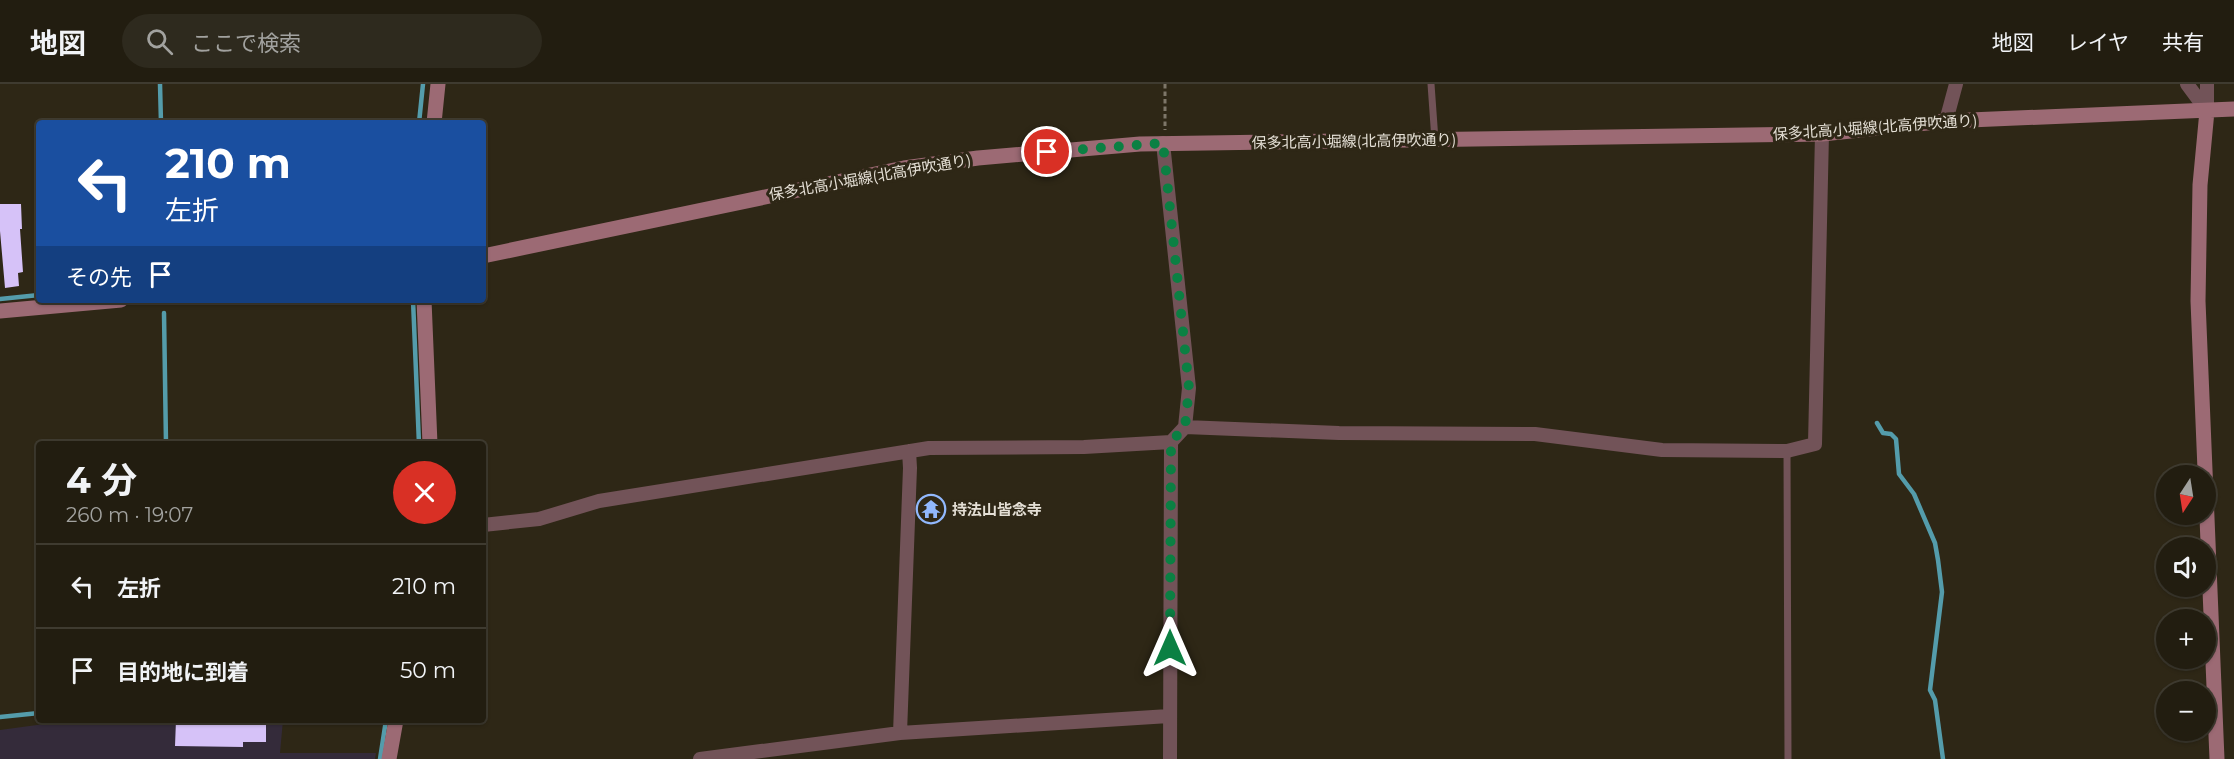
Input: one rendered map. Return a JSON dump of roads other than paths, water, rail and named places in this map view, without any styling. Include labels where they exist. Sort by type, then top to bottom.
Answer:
[{"type":"street","points":[[434,120],[438,84]]},
{"type":"street","points":[[1946,121],[1956,84]]},
{"type":"street","points":[[2187,84],[2207,111]]},
{"type":"street","points":[[2207,84],[2207,111],[2200,185],[2198,301],[2217,759]]},
{"type":"street","name":"保多北高小堀線(北高伊吹通り)","points":[[486,255],[904,168],[978,158],[1140,144],[1822,134],[1946,121],[2234,108]]},
{"type":"street","points":[[1185,427],[1339,433],[1524,434],[1662,450],[1787,450],[1815,444],[1822,134]]},
{"type":"street","points":[[1163,143],[1189,388],[1185,427],[1171,442],[1170,759]]},
{"type":"street","points":[[0,311],[88,303]]},
{"type":"street","points":[[424,303],[430,441]]},
{"type":"street","points":[[486,525],[539,519],[599,501],[929,448],[1084,447],[1171,442]]},
{"type":"street","points":[[900,733],[909,451]]},
{"type":"street","points":[[700,759],[900,733],[1169,716]]},
{"type":"street","points":[[389,759],[395,723]]},
{"type":"lane","points":[[1431,84],[1435,140]]},
{"type":"lane","points":[[1787,450],[1788,759]]},
{"type":"waterway","points":[[160,84],[161,120]]},
{"type":"waterway","points":[[419,120],[423,84]]},
{"type":"waterway","points":[[0,299],[36,295]]},
{"type":"waterway","points":[[413,303],[419,441]]},
{"type":"waterway","points":[[164,313],[166,441]]},
{"type":"waterway","points":[[1877,423],[1883,433],[1891,434],[1896,439],[1899,474],[1914,494],[1935,543],[1942,592],[1930,690],[1935,700],[1943,759]]},
{"type":"waterway","points":[[0,717],[36,713]]},
{"type":"waterway","points":[[380,759],[386,723]]},
{"type":"place","name":"持法山皆念寺","points":[[931,509]]}]
